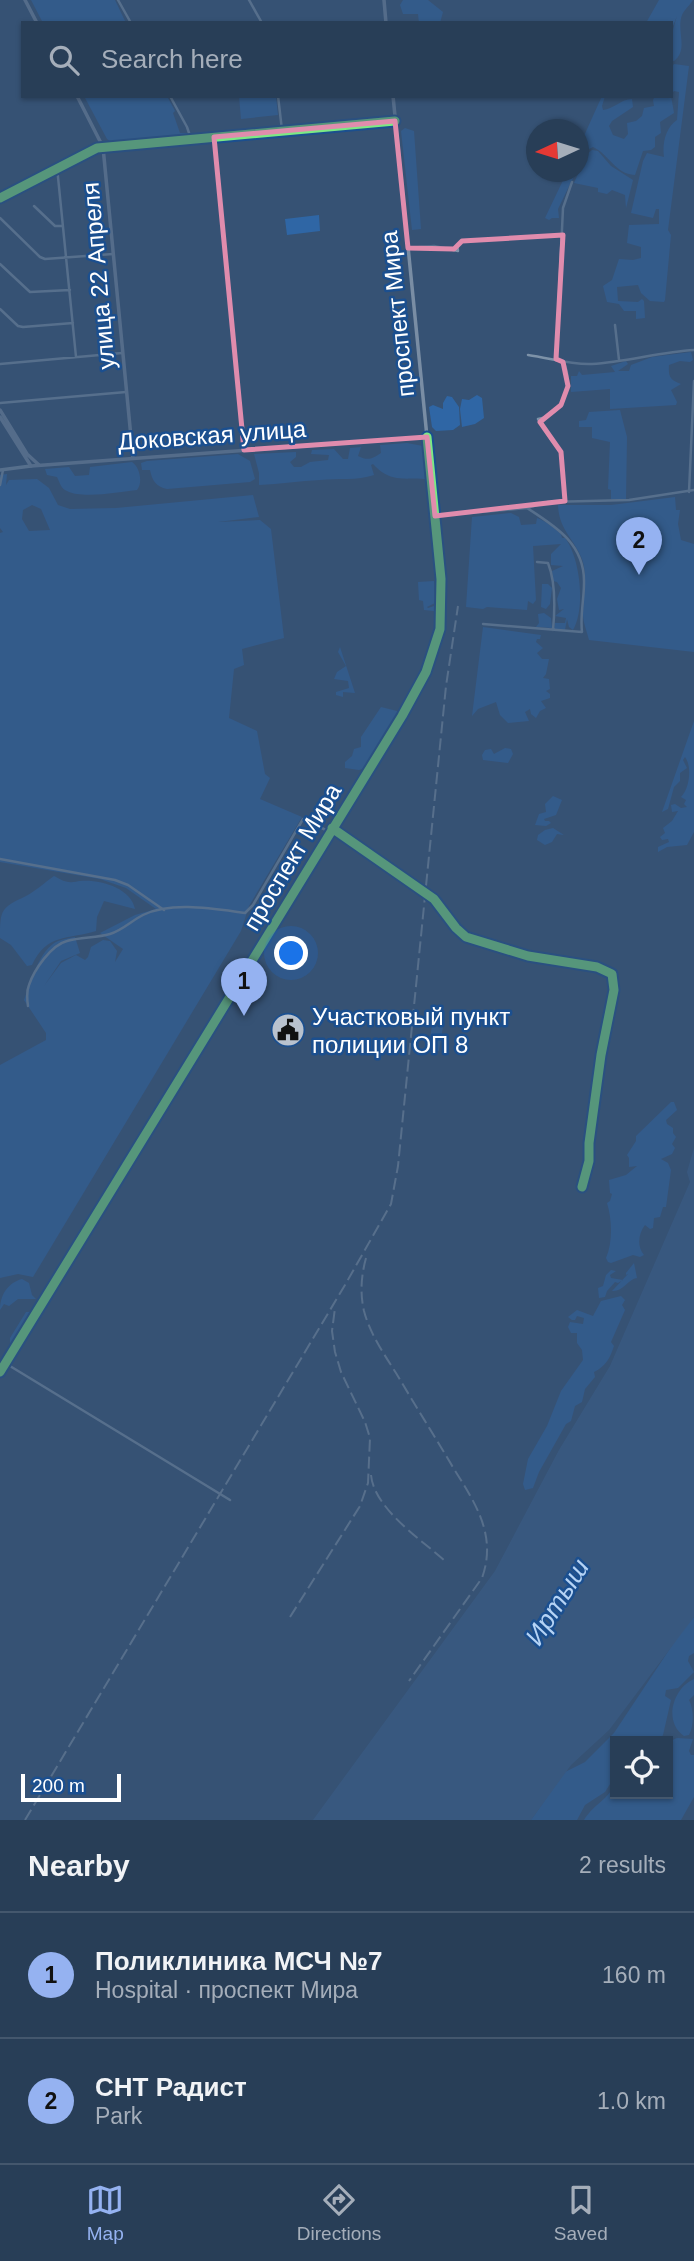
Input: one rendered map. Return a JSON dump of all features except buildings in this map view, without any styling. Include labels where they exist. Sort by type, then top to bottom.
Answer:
[{"type":"main road","points":[[25,0],[36,21]]},
{"type":"main road","points":[[384,0],[386,21]]},
{"type":"main road","name":"улица 22 Апреля","points":[[78,98],[103,147],[133,458]]},
{"type":"main road","name":"проспект Мира","points":[[393,98],[427,437]]},
{"type":"main road","points":[[0,410],[27,454],[39,466]]},
{"type":"main road","points":[[0,417],[31,466]]},
{"type":"main road","name":"Доковская улица","points":[[31,466],[427,437]]},
{"type":"street","points":[[118,0],[130,21]]},
{"type":"street","points":[[249,0],[261,21]]},
{"type":"street","points":[[171,98],[191,139]]},
{"type":"street","points":[[278,98],[282,131]]},
{"type":"street","points":[[0,198],[87,151],[103,147],[395,121]]},
{"type":"street","points":[[214,137],[244,450]]},
{"type":"street","points":[[57,167],[76,357]]},
{"type":"street","points":[[556,359],[563,208],[572,182]]},
{"type":"street","points":[[34,206],[55,226],[63,226]]},
{"type":"street","points":[[0,218],[45,259],[113,254]]},
{"type":"street","points":[[408,248],[434,246],[458,251],[460,242],[563,234]]},
{"type":"street","points":[[0,264],[30,292],[69,290]]},
{"type":"street","points":[[0,309],[18,326],[23,327],[73,323]]},
{"type":"street","points":[[615,325],[619,360]]},
{"type":"street","points":[[528,355],[592,364],[694,350]]},
{"type":"street","points":[[0,364],[122,353]]},
{"type":"street","points":[[563,362],[568,378],[564,400],[545,418],[538,419],[561,452],[565,501]]},
{"type":"street","points":[[689,492],[694,381]]},
{"type":"street","points":[[0,403],[126,392]]},
{"type":"street","name":"проспект Мира","points":[[0,1372],[421,683],[440,629],[442,605],[427,437]]},
{"type":"street","name":"Доковская улица","points":[[1,470],[31,466]]},
{"type":"street","points":[[0,485],[1,470]]},
{"type":"street","points":[[435,516],[527,508],[548,502],[629,500],[694,490]]},
{"type":"street","points":[[483,624],[582,632],[583,570],[572,545],[563,532],[527,508]]},
{"type":"street","points":[[537,562],[548,563],[551,570],[554,589],[553,630]]},
{"type":"street","points":[[28,1006],[27,994],[31,979],[60,944],[109,934],[142,916],[164,910],[183,908],[245,913],[253,905],[303,819],[331,830],[434,899],[466,937],[528,956],[597,967],[612,974],[614,990],[601,1055],[589,1161],[582,1187]]},
{"type":"street","points":[[0,859],[91,874],[128,884],[164,910]]},
{"type":"street","points":[[5,1363],[230,1500]]},
{"type":"highlighted area","points":[[395,121],[408,248],[454,249],[462,241],[563,235],[556,359],[563,362],[568,386],[561,405],[540,422],[561,452],[565,501],[435,516],[427,437],[244,450],[214,137]]},
{"type":"shaded area","points":[[31,0],[115,0],[125,21],[42,21]]},
{"type":"shaded area","points":[[403,0],[428,0],[443,12],[441,21],[419,21],[418,14],[403,14],[400,5]]},
{"type":"shaded area","points":[[659,0],[693,0],[682,15],[681,51],[674,61],[673,29],[677,16],[673,26],[673,21],[647,21]]},
{"type":"shaded area","points":[[673,65],[689,66],[668,230],[671,235],[665,300],[650,301],[641,293],[638,285],[617,287],[618,301],[644,301],[645,318],[636,319],[636,311],[624,311],[619,304],[607,302],[603,286],[612,280],[619,259],[641,258],[641,247],[627,243],[629,225],[659,224],[659,209],[656,209],[653,218],[631,213],[643,161],[647,153],[664,157],[666,136],[677,120],[679,92],[673,92]]},
{"type":"shaded area","points":[[85,98],[168,98],[175,111],[173,113],[180,133],[187,133],[188,137],[114,144],[107,139]]},
{"type":"shaded area","points":[[239,98],[276,98],[278,115],[241,119]]},
{"type":"shaded area","points":[[601,98],[604,98],[603,110],[632,99],[633,107],[609,126],[613,135],[624,139],[628,134],[627,123],[642,116],[644,108],[654,106],[654,98],[671,98],[674,113],[660,122],[661,133],[655,137],[655,147],[643,151],[635,175],[617,168],[593,147],[589,149],[589,125]]},
{"type":"shaded area","points":[[405,128],[414,131],[421,229],[412,230],[401,131]]},
{"type":"shaded area","points":[[598,151],[611,166],[633,180],[626,208],[625,195],[612,190],[607,194],[598,192],[598,188],[574,183],[589,182],[589,152]]},
{"type":"shaded area","points":[[562,182],[571,182],[558,209],[559,218],[545,218]]},
{"type":"shaded area","points":[[319,215],[320,231],[287,235],[285,219]]},
{"type":"shaded area","points":[[691,352],[693,360],[690,362],[680,361],[669,365],[671,378],[681,384],[671,390],[676,405],[610,409],[610,389],[571,392],[571,376],[577,376],[579,371],[582,375],[615,372],[611,366],[626,361],[628,364],[618,371],[629,371],[631,365],[652,357]]},
{"type":"shaded area","points":[[477,395],[482,398],[484,418],[475,424],[462,427],[462,399],[469,400]]},
{"type":"shaded area","points":[[447,396],[452,397],[459,407],[460,425],[453,430],[436,431],[432,427],[429,407],[433,405],[443,409]]},
{"type":"shaded area","points":[[620,410],[627,437],[626,499],[611,499],[611,490],[608,489],[610,442],[592,438],[592,427],[579,427],[579,421],[586,420],[589,412]]},
{"type":"shaded area","points":[[407,443],[423,446],[425,449],[425,479],[391,476],[373,464],[374,475],[368,477],[259,485],[254,454],[296,452],[296,457],[290,462],[294,467],[301,467],[310,462],[328,460],[329,455],[311,454],[312,450],[334,449],[343,459],[348,459],[350,448],[361,447],[358,456],[367,459],[381,453],[380,445]]},
{"type":"shaded area","points":[[238,454],[250,461],[255,479],[250,482],[167,489],[155,482],[150,470],[142,470],[141,463],[147,461]]},
{"type":"shaded area","points":[[132,462],[140,475],[137,490],[101,494],[67,491],[57,477],[47,475],[45,469],[69,467],[75,476],[89,475],[90,467]]},
{"type":"shaded area","points":[[7,474],[6,485],[9,480],[37,479],[49,488],[58,505],[70,509],[116,508],[253,495],[259,517],[218,522],[260,520],[271,529],[284,638],[242,649],[244,665],[234,669],[229,718],[257,731],[265,774],[270,778],[260,799],[302,817],[249,906],[241,931],[33,1277],[18,1274],[0,1278],[0,1065],[46,1040],[46,1033],[24,1000],[36,967],[51,945],[75,937],[80,953],[61,961],[44,986],[61,963],[76,955],[85,960],[91,947],[103,940],[110,941],[117,951],[115,962],[123,949],[100,933],[135,915],[156,909],[126,888],[100,879],[0,862],[0,533],[3,532],[0,528],[0,475]],"holes":[[[32,505],[41,509],[50,530],[29,531],[22,519],[23,510]]]},
{"type":"shaded area","points":[[675,497],[676,510],[680,510],[678,524],[681,540],[694,544],[694,652],[589,640],[583,617],[584,566],[561,521],[558,505],[611,505]]},
{"type":"shaded area","points":[[511,513],[519,517],[521,525],[536,524],[537,518],[544,521],[565,538],[570,547],[580,583],[579,609],[573,630],[567,619],[565,630],[554,629],[555,623],[565,623],[566,618],[555,616],[564,609],[559,610],[557,599],[561,588],[553,581],[552,571],[563,566],[551,565],[551,554],[561,544],[533,546],[536,600],[533,604],[528,601],[527,610],[466,607],[472,517]]},
{"type":"shaded area","points":[[434,581],[435,603],[427,607],[434,606],[434,611],[424,610],[423,601],[419,600],[418,582]]},
{"type":"shaded area","points":[[542,584],[548,584],[552,588],[550,604],[546,609],[541,607]]},
{"type":"shaded area","points":[[544,613],[551,618],[552,628],[536,627],[539,623],[538,614]]},
{"type":"shaded area","points":[[483,627],[541,635],[536,642],[543,648],[537,653],[542,659],[549,659],[543,678],[549,679],[550,689],[546,691],[550,698],[541,701],[546,708],[540,711],[536,718],[530,709],[525,712],[529,721],[508,723],[500,715],[496,702],[478,709],[472,716]]},
{"type":"shaded area","points":[[340,647],[355,693],[343,692],[343,697],[336,695],[336,692],[349,688],[348,681],[334,679],[337,672],[346,666],[338,652]]},
{"type":"shaded area","points":[[381,707],[397,711],[398,714],[365,768],[345,768],[345,762],[352,756],[354,749],[361,747],[361,737]]},
{"type":"shaded area","points":[[694,721],[694,832],[687,845],[667,847],[658,852],[658,847],[669,842],[668,839],[662,840],[660,837],[665,833],[663,828],[672,821],[678,811],[672,812],[671,805],[687,807],[684,804],[686,800],[681,797],[689,777],[689,766],[685,757],[683,760],[687,768],[680,773],[680,781],[674,787],[668,809],[662,812]]},
{"type":"shaded area","points":[[505,748],[511,749],[513,754],[508,763],[483,760],[485,750],[491,749],[494,754]]},
{"type":"shaded area","points":[[553,796],[562,800],[556,815],[544,819],[551,823],[546,826],[535,825],[539,814],[546,812],[545,804]]},
{"type":"shaded area","points":[[553,828],[564,835],[557,834],[552,842],[545,845],[537,840],[538,835]]},
{"type":"shaded area","points":[[54,876],[67,882],[88,881],[114,886],[128,895],[135,909],[104,901],[97,917],[96,931],[51,943],[44,947],[32,965],[27,966],[11,945],[0,938],[2,915],[11,904]]},
{"type":"shaded area","points":[[432,1026],[443,1027],[439,1051],[428,1050]]},
{"type":"shaded area","points":[[674,1102],[677,1110],[666,1120],[676,1137],[672,1144],[675,1148],[672,1154],[661,1159],[668,1163],[671,1170],[666,1207],[663,1207],[660,1217],[654,1218],[653,1228],[645,1225],[641,1232],[639,1244],[644,1255],[608,1262],[606,1258],[611,1231],[607,1203],[612,1194],[609,1180],[626,1175],[637,1166],[629,1167],[627,1155],[636,1141],[636,1136]]},
{"type":"shaded area","points":[[634,1263],[637,1278],[619,1290],[612,1291],[628,1274],[626,1273]]},
{"type":"shaded area","points":[[611,1270],[616,1271],[610,1275],[611,1278],[623,1280],[615,1282],[605,1297],[599,1298],[598,1288],[603,1286],[606,1275]]},
{"type":"shaded area","points":[[22,1279],[29,1283],[36,1299],[18,1299],[9,1306],[4,1304],[0,1310],[5,1291]]},
{"type":"shaded area","points":[[621,1296],[625,1300],[622,1305],[625,1310],[611,1342],[614,1346],[609,1358],[594,1372],[595,1377],[585,1389],[582,1402],[575,1406],[571,1421],[566,1424],[533,1488],[525,1490],[523,1484],[528,1459],[547,1426],[561,1391],[583,1360],[582,1350],[577,1343],[577,1333],[571,1333],[568,1327],[570,1322],[583,1324],[584,1318],[577,1316],[572,1320],[568,1317],[577,1310],[593,1316],[601,1301]]},
{"type":"shaded area","points":[[26,1312],[30,1312],[31,1316],[14,1342],[10,1343],[10,1338]]},
{"type":"shaded area","points":[[694,1617],[694,1653],[689,1656],[688,1661],[694,1672],[678,1688],[666,1690],[665,1696],[671,1700],[662,1736],[611,1736],[614,1733],[683,1629]]},
{"type":"shaded area","points":[[694,1679],[694,1695],[689,1700],[693,1713],[692,1727],[689,1735],[684,1736],[674,1722],[673,1706],[681,1690]]},
{"type":"shaded area","points":[[610,1737],[610,1784],[605,1792],[585,1805],[577,1820],[531,1820],[565,1772],[585,1762]]},
{"type":"shaded area","points":[[693,1739],[689,1751],[694,1755],[694,1797],[681,1820],[584,1820],[610,1792],[610,1799],[673,1799],[673,1740]]},
{"type":"water","name":"Иртыш","points":[[694,1148],[694,1617],[609,1730],[571,1765],[531,1820],[313,1820],[495,1571],[559,1450],[610,1366],[690,1182],[687,1172]]},
{"type":"railway","points":[[25,1820],[391,1204],[398,1166],[446,686],[458,606]]},
{"type":"railway","points":[[366,1258],[362,1292],[364,1311],[370,1328],[470,1495],[486,1534],[486,1563],[482,1578],[409,1681]]},
{"type":"railway","points":[[290,1617],[360,1506],[368,1483],[370,1438],[335,1352],[332,1331],[335,1308]]},
{"type":"railway","points":[[371,1475],[374,1487],[389,1511],[444,1560]]},
{"type":"cycle path","points":[[0,198],[97,148],[395,121]]},
{"type":"cycle path","points":[[0,1372],[402,716],[426,672],[440,629],[441,579],[427,437]]},
{"type":"cycle path","points":[[332,828],[434,899],[466,937],[528,956],[597,967],[612,974],[614,990],[601,1055],[589,1161],[582,1187]]},
{"type":"place","name":"СНТ Радист","points":[[639,575]]},
{"type":"place","name":"Поликлиника МСЧ №7","points":[[244,1016]]},
{"type":"place","name":"Участковый пункт полиции ОП 8","points":[[288,1030]]}]
